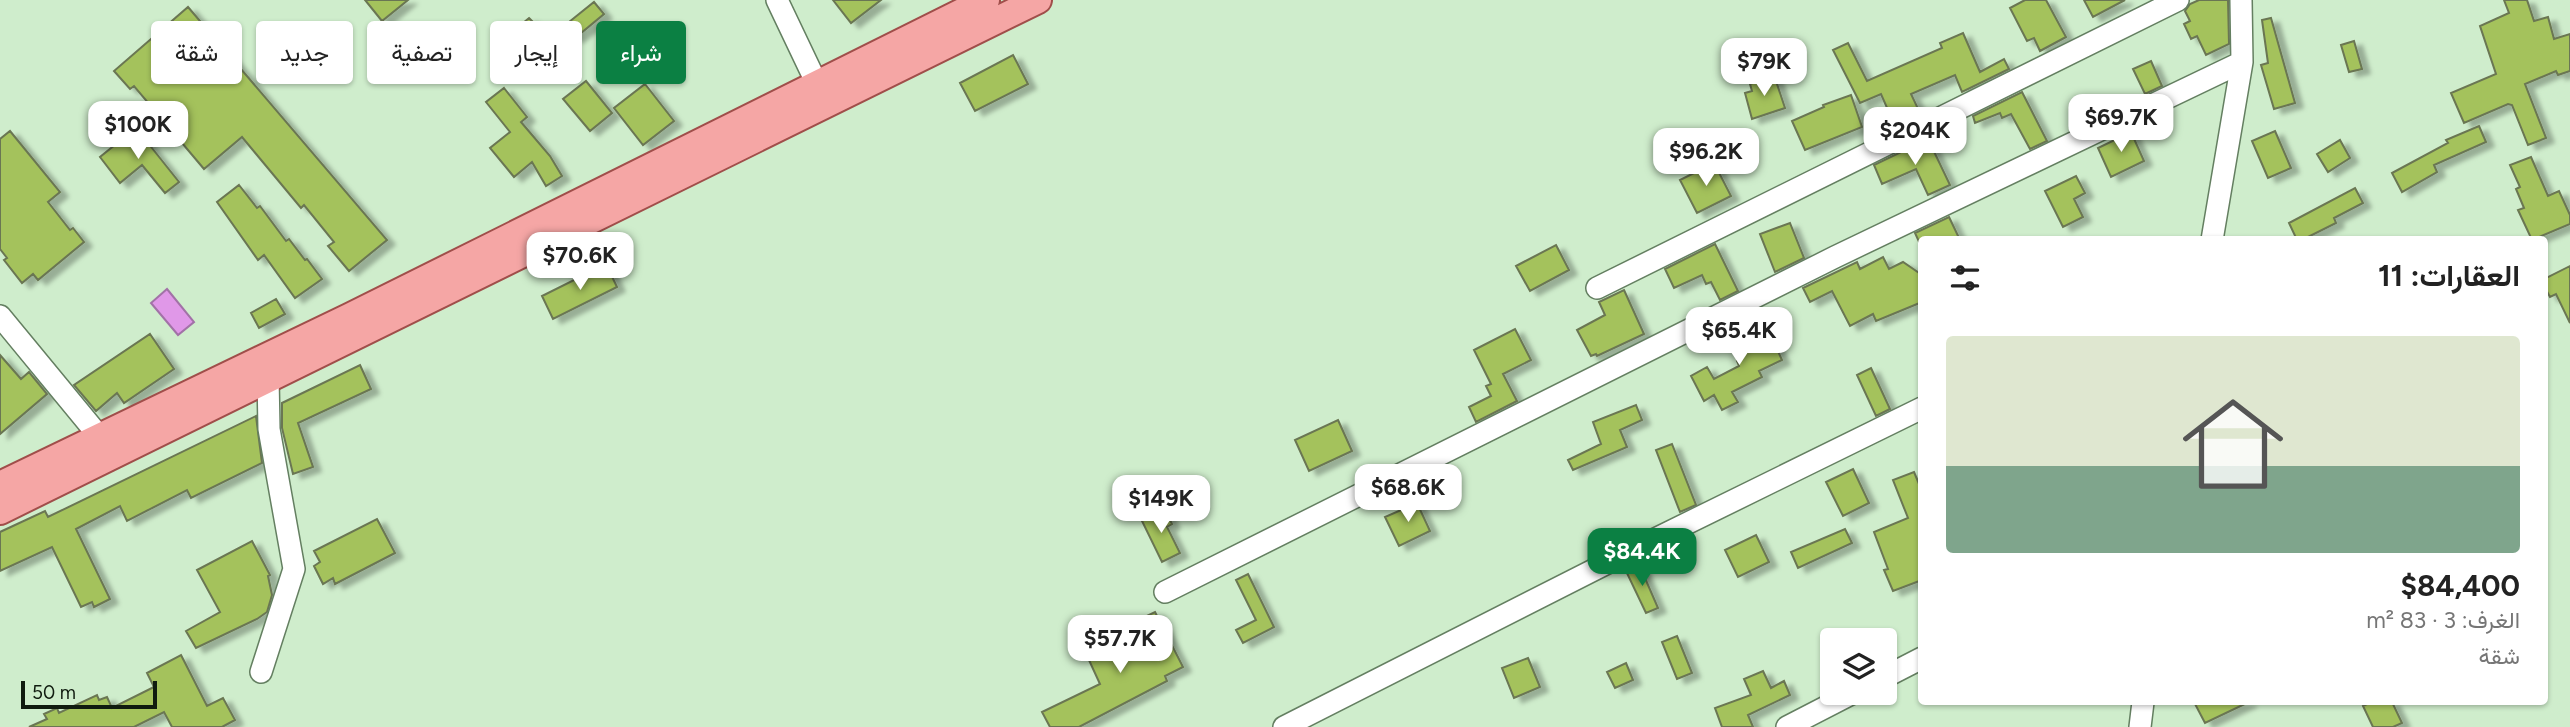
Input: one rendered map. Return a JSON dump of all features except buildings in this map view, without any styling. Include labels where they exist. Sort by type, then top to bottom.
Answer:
[{"type":"main road","points":[[798,106],[817,84],[986,0]]},
{"type":"main road","points":[[0,511],[107,445],[798,106],[1038,0]]},
{"type":"main road","points":[[0,485],[107,445],[268,377],[353,325]]},
{"type":"street","points":[[777,0],[817,84]]},
{"type":"street","points":[[1597,288],[2178,0]]},
{"type":"street","points":[[2213,236],[2242,62],[2241,0]]},
{"type":"street","points":[[1164,592],[1835,257],[2242,62]]},
{"type":"street","points":[[0,316],[107,445]]},
{"type":"street","points":[[261,672],[294,569],[269,429],[268,377]]},
{"type":"street","points":[[1284,727],[1627,553],[1918,410]]},
{"type":"street","points":[[1897,671],[1918,660]]},
{"type":"street","points":[[1787,727],[1830,705]]},
{"type":"street","points":[[2140,727],[2143,705]]},
{"type":"shaded area","points":[[167,289],[194,322],[178,335],[151,303]]}]
